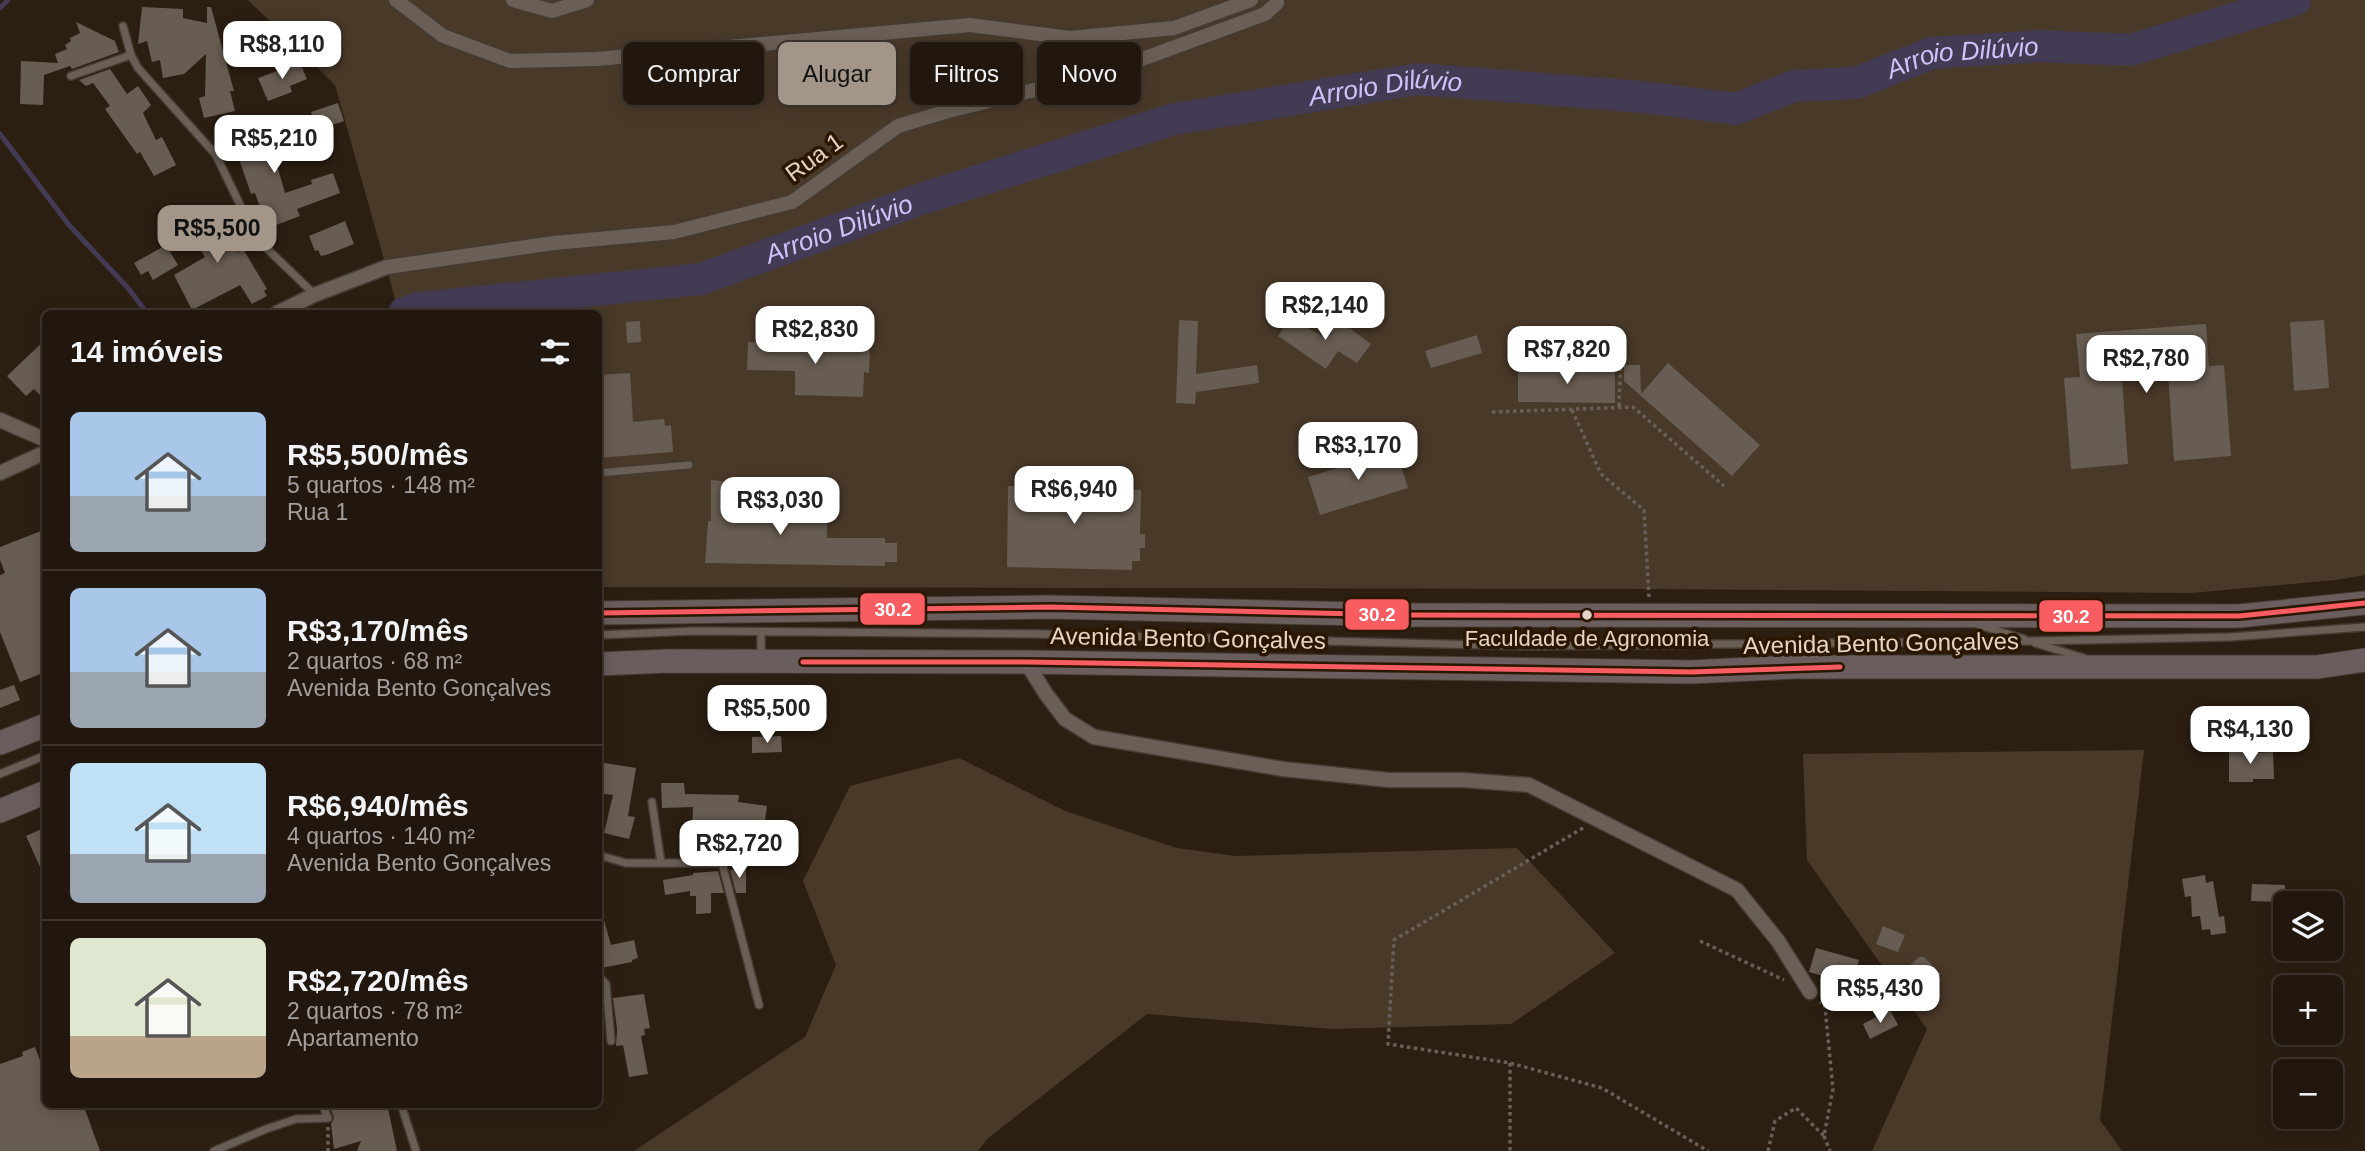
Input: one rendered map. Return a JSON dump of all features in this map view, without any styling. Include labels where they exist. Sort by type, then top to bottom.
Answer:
[{"type":"main road","name":"Avenida Bento Gonçalves","points":[[602,612],[1050,607],[1406,615],[2239,616],[2365,603]]},
{"type":"main road","name":"Avenida Bento Gonçalves","points":[[602,664],[1026,662],[1690,672],[1793,667],[2317,667],[2365,660]]},
{"type":"main road","points":[[0,743],[42,727]]},
{"type":"main road","points":[[0,811],[42,794]]},
{"type":"street","points":[[396,0],[443,37],[510,61],[597,59],[970,24],[1070,38],[1174,28],[1251,0]]},
{"type":"street","points":[[513,0],[552,11],[587,0]]},
{"type":"street","name":"Rua 1","points":[[283,310],[387,267],[554,243],[674,232],[792,202],[898,126],[1104,72],[1265,13],[1277,4],[1277,0]]},
{"type":"street","points":[[0,420],[42,438]]},
{"type":"street","points":[[0,473],[42,454]]},
{"type":"street","points":[[1026,662],[1045,694],[1065,719],[1094,737],[1283,769],[1389,780],[1462,780],[1530,785],[1737,890],[1778,940],[1810,992]]},
{"type":"lane","points":[[123,26],[131,55],[138,68],[216,155],[256,238],[314,295]]},
{"type":"lane","points":[[71,76],[131,55]]},
{"type":"lane","points":[[602,473],[690,465]]},
{"type":"lane","points":[[1946,615],[2115,668]]},
{"type":"lane","points":[[602,635],[692,631],[1038,634],[1528,646],[2230,637],[2365,627]]},
{"type":"lane","points":[[761,632],[761,662]]},
{"type":"lane","points":[[0,774],[42,757]]},
{"type":"lane","points":[[652,802],[661,863]]},
{"type":"lane","points":[[602,856],[626,863],[722,863],[758,1005]]},
{"type":"lane","points":[[602,980],[606,984],[611,1041]]},
{"type":"lane","points":[[214,1151],[296,1119],[328,1118],[324,1108]]},
{"type":"lane","points":[[402,1108],[416,1151]]},
{"type":"path","points":[[1619,407],[1620,349]]},
{"type":"path","points":[[1492,412],[1633,407],[1724,486]]},
{"type":"path","points":[[1572,410],[1601,474],[1644,510],[1649,597]]},
{"type":"path","points":[[1598,819],[1394,940],[1388,1044],[1510,1063],[1602,1088],[1708,1151]]},
{"type":"path","points":[[1700,941],[1810,992],[1825,1007],[1833,1089],[1824,1136]]},
{"type":"path","points":[[1510,1063],[1510,1151]]},
{"type":"path","points":[[1768,1151],[1775,1121],[1796,1108],[1824,1136],[1830,1151]]},
{"type":"path","points":[[328,1118],[328,1151]]},
{"type":"shaded area","points":[[248,0],[2365,0],[2365,575],[2336,580],[2191,593],[602,587],[602,310],[398,310],[335,85]]},
{"type":"shaded area","points":[[2144,750],[2100,1120],[2122,1151],[1872,1151],[1927,1029],[1807,860],[1803,754]]},
{"type":"shaded area","points":[[959,758],[1065,811],[1177,848],[1236,856],[1517,848],[1615,953],[1511,1024],[1332,1029],[1147,1014],[987,1139],[978,1151],[634,1151],[805,1037],[836,965],[803,881],[850,786]]},
{"type":"building","points":[[142,7],[183,9],[183,18],[207,23],[207,7],[211,7],[234,91],[230,91],[235,111],[204,118],[199,98],[205,96],[206,54],[184,74],[163,78],[160,60],[152,62],[147,41],[138,44]]},
{"type":"building","points":[[76,22],[115,41],[119,52],[72,69],[70,66],[44,75],[43,105],[20,104],[21,61],[58,63],[55,54],[67,49],[65,45],[71,41],[70,38],[80,33]]},
{"type":"building","points":[[300,63],[307,79],[290,86],[292,92],[268,101],[258,78]]},
{"type":"building","points":[[110,69],[127,94],[138,86],[151,105],[143,113],[156,140],[162,137],[176,165],[154,176],[140,152],[137,154],[105,109],[110,106],[93,83],[86,86],[79,80]]},
{"type":"building","points":[[338,103],[344,121],[317,130],[311,112]]},
{"type":"building","points":[[274,120],[284,144],[272,148],[285,193],[333,173],[340,193],[297,209],[300,216],[276,225],[272,218],[265,221],[255,193],[251,194],[239,159],[223,145],[232,135]]},
{"type":"building","points":[[211,207],[238,252],[243,249],[267,289],[264,291],[267,296],[252,304],[240,285],[192,310],[174,275],[205,257],[187,228],[187,222]]},
{"type":"building","points":[[345,221],[354,244],[321,256],[318,250],[315,251],[309,236]]},
{"type":"building","points":[[166,245],[178,265],[153,280],[148,271],[141,275],[134,263]]},
{"type":"building","points":[[1290,318],[1325,338],[1339,320],[1371,344],[1357,363],[1338,351],[1326,369],[1278,336]]},
{"type":"building","points":[[1179,320],[1198,321],[1196,374],[1257,365],[1259,383],[1196,392],[1195,404],[1176,403]]},
{"type":"building","points":[[2324,320],[2329,388],[2294,391],[2290,322]]},
{"type":"building","points":[[640,321],[641,342],[627,343],[626,322]]},
{"type":"building","points":[[2206,324],[2209,366],[2224,365],[2231,456],[2174,461],[2167,360],[2121,364],[2128,464],[2071,469],[2064,378],[2080,377],[2076,334]]},
{"type":"building","points":[[1477,335],[1482,353],[1431,368],[1425,351]]},
{"type":"building","points":[[748,342],[870,344],[869,373],[864,372],[863,397],[795,395],[795,371],[747,370]]},
{"type":"building","points":[[42,343],[42,397],[34,389],[26,396],[7,376]]},
{"type":"building","points":[[1668,363],[1760,445],[1732,476],[1624,381],[1624,365],[1640,365],[1641,394]]},
{"type":"building","points":[[1538,369],[1593,369],[1593,372],[1615,372],[1615,403],[1518,402],[1518,372],[1538,372]]},
{"type":"building","points":[[630,373],[633,422],[664,419],[665,426],[671,425],[673,452],[602,458],[602,375]]},
{"type":"building","points":[[1396,450],[1408,488],[1320,515],[1308,477]]},
{"type":"building","points":[[1061,467],[1086,470],[1085,488],[1141,490],[1140,534],[1145,534],[1145,548],[1140,548],[1140,561],[1132,561],[1132,570],[1007,567],[1008,486],[1058,487]]},
{"type":"building","points":[[711,480],[751,484],[749,519],[827,523],[827,538],[885,538],[885,543],[897,543],[897,562],[885,562],[885,566],[705,563],[708,521],[711,521]]},
{"type":"building","points":[[42,531],[42,674],[20,682],[0,632],[0,575],[5,573],[0,560],[0,547]]},
{"type":"building","points":[[14,685],[20,700],[0,708],[0,690]]},
{"type":"building","points":[[781,736],[782,752],[752,753],[752,737]]},
{"type":"building","points":[[2229,749],[2251,749],[2251,753],[2273,752],[2274,779],[2229,782]]},
{"type":"building","points":[[602,763],[636,768],[628,816],[635,817],[629,839],[604,833],[613,795],[602,794]]},
{"type":"building","points":[[661,783],[684,783],[685,794],[739,795],[738,802],[767,806],[764,828],[711,820],[711,831],[692,831],[693,807],[662,808]]},
{"type":"building","points":[[42,829],[42,871],[26,836]]},
{"type":"building","points":[[746,869],[746,893],[736,893],[730,870]]},
{"type":"building","points":[[718,871],[724,893],[711,893],[711,913],[696,914],[696,896],[690,896],[690,891],[665,895],[663,880]]},
{"type":"building","points":[[2205,875],[2206,883],[2213,881],[2219,917],[2224,916],[2226,933],[2211,935],[2210,929],[2202,930],[2200,916],[2192,917],[2191,896],[2185,897],[2182,879]]},
{"type":"building","points":[[2252,884],[2285,885],[2285,891],[2273,891],[2273,902],[2251,901]]},
{"type":"building","points":[[602,917],[611,945],[634,940],[638,958],[632,962],[602,968]]},
{"type":"building","points":[[1883,926],[1905,935],[1898,952],[1876,944]]},
{"type":"building","points":[[1816,948],[1859,960],[1855,974],[1852,973],[1850,980],[1845,979],[1842,989],[1828,985],[1830,978],[1809,972]]},
{"type":"building","points":[[1919,957],[1924,957],[1941,974],[1925,990],[1908,973],[1908,967]]},
{"type":"building","points":[[644,994],[650,1028],[644,1029],[645,1035],[641,1036],[648,1074],[629,1077],[623,1045],[616,1046],[613,998]]},
{"type":"building","points":[[1890,1010],[1898,1025],[1870,1039],[1863,1024]]},
{"type":"building","points":[[35,1047],[42,1066],[42,1108],[84,1108],[100,1151],[0,1151],[0,1064],[23,1056],[22,1052]]},
{"type":"building","points":[[330,1108],[388,1108],[397,1151],[357,1151],[361,1141],[334,1149],[331,1124],[334,1118]]},
{"type":"waterway","points":[[0,8],[8,0]]},
{"type":"waterway","points":[[2244,0],[2253,13]]},
{"type":"waterway","name":"Arroio Dilúvio","points":[[413,310],[701,279],[921,199],[1174,119],[1418,79],[1643,97],[1736,109],[1794,86],[1856,83],[1932,53],[2041,46],[2131,50],[2295,0]]},
{"type":"waterway","points":[[0,134],[69,225],[128,288],[145,310]]},
{"type":"transit line","name":"30.2","points":[[602,613],[1050,607],[1406,615],[2239,616],[2365,603]]},
{"type":"transit line","name":"30.2","points":[[803,662],[1026,662],[1691,672],[1840,667]]},
{"type":"place","name":"Faculdade de Agronomia","points":[[1587,615]]}]
